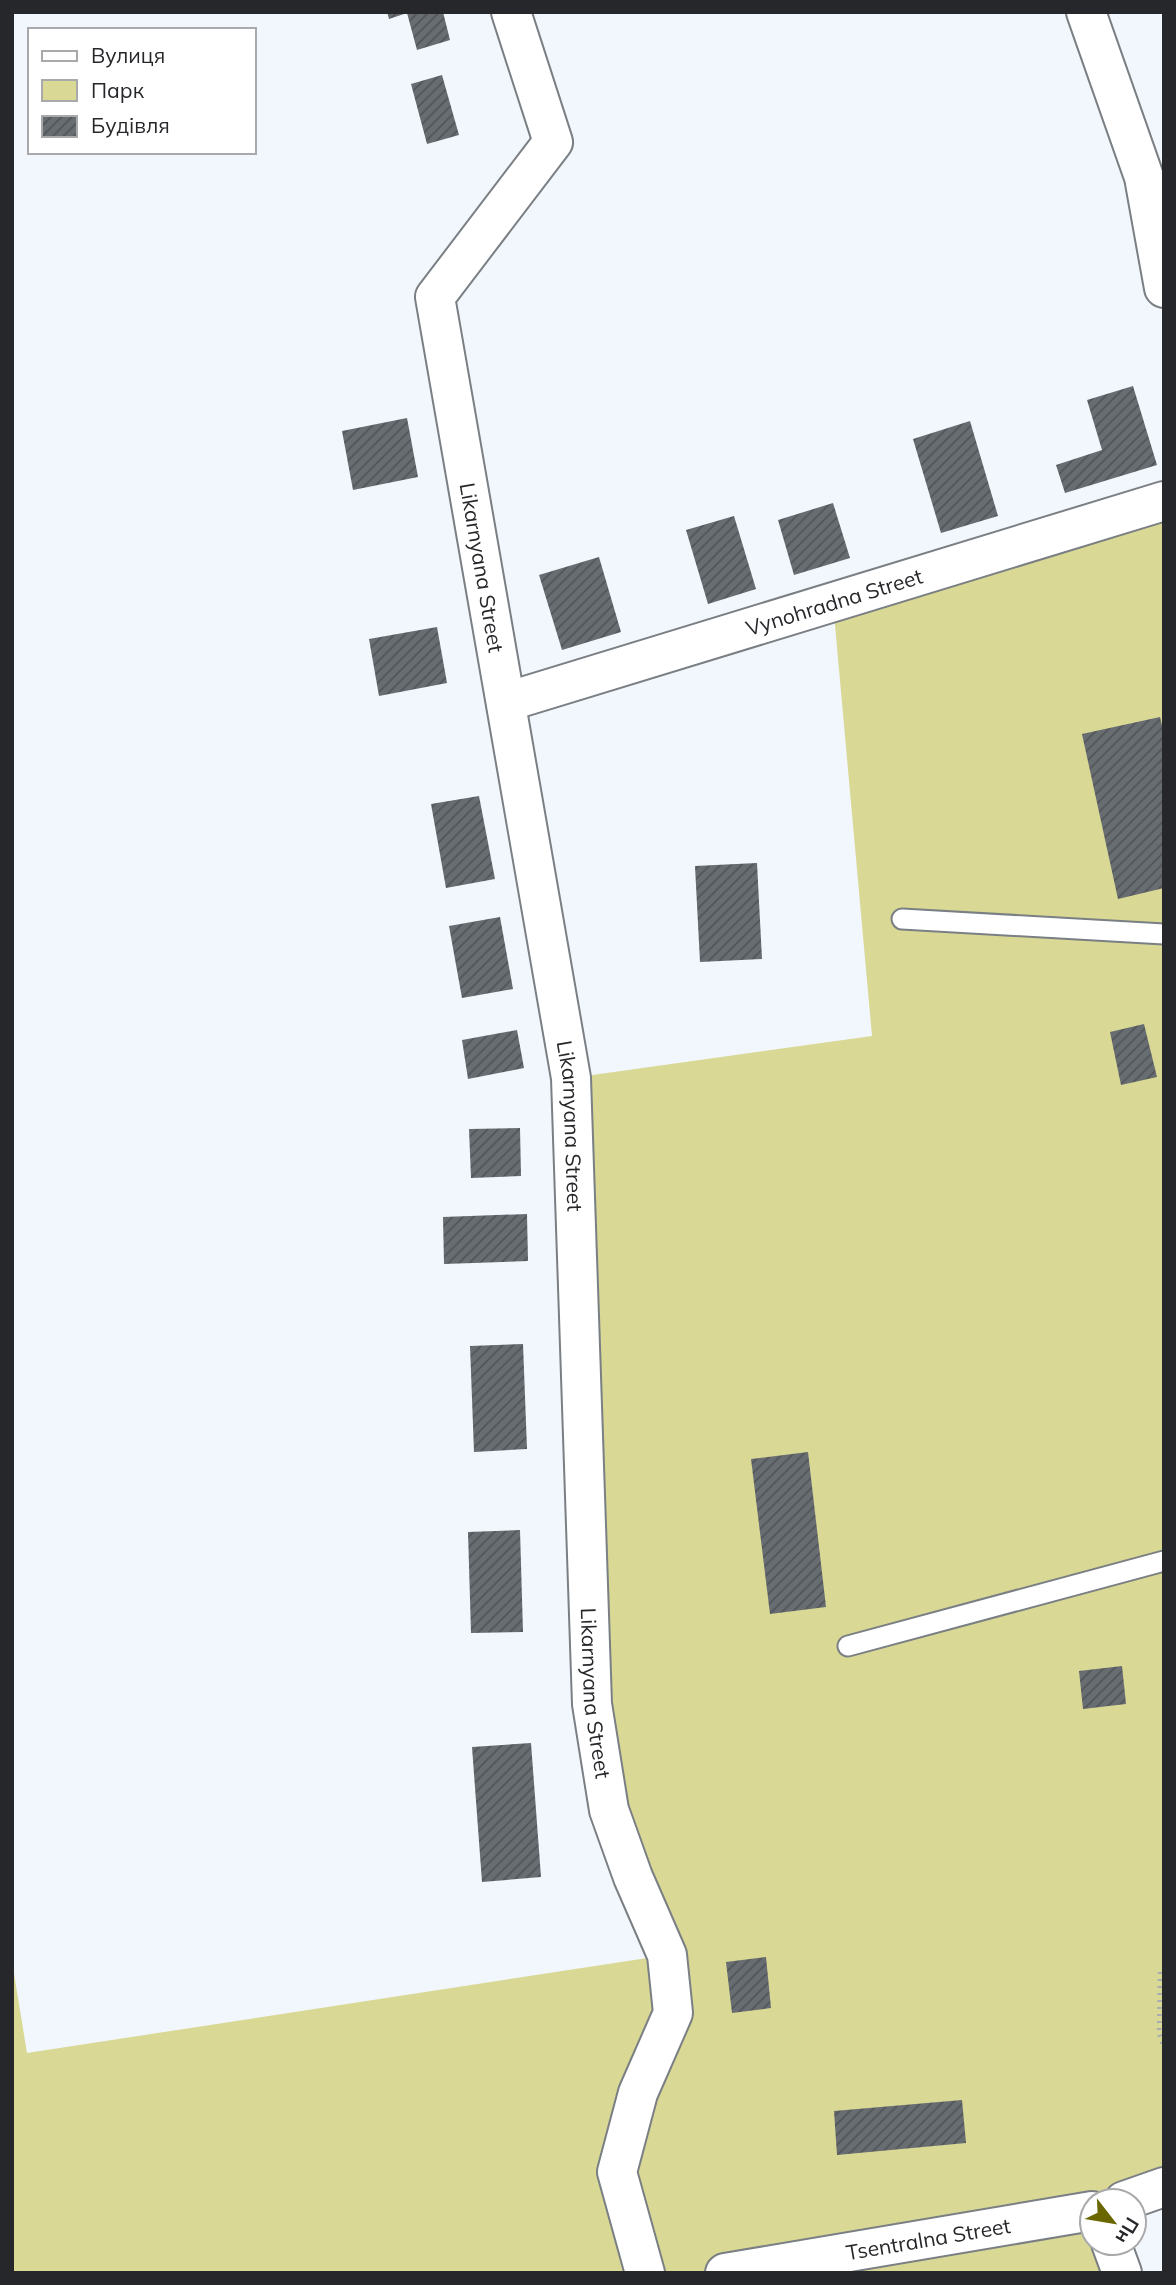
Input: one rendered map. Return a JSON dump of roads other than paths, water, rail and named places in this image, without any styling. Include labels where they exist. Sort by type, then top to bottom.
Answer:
[{"type":"street","name":"Likarnyana Street","points":[[511,12],[553,142],[435,297],[571,1078],[592,1704],[609,1810],[667,1955],[673,2013],[639,2093],[617,2172],[645,2273]]},
{"type":"street","points":[[1086,12],[1144,177],[1164,288]]},
{"type":"street","name":"Vynohradna Street","points":[[506,702],[1164,502]]},
{"type":"street","name":"Tsentralna Street","points":[[725,2273],[1078,2213]]},
{"type":"lane","points":[[902,919],[1164,934]]},
{"type":"lane","points":[[848,1646],[1164,1562]]}]
